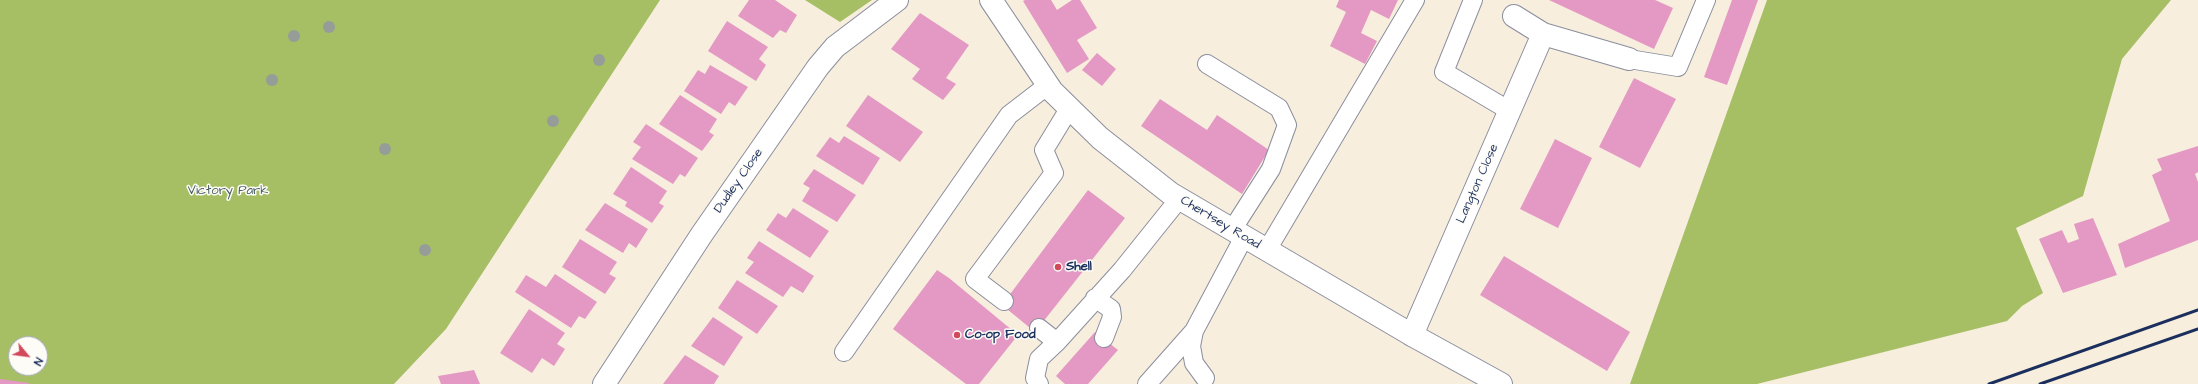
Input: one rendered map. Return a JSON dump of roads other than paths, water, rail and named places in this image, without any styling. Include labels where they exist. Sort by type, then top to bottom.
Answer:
[{"type":"street","name":"Dudley Close","points":[[604,384],[660,297],[818,67],[835,47],[897,0]]},
{"type":"street","name":"Chertsey Road","points":[[992,0],[1048,85],[1069,109],[1100,138],[1179,199],[1501,384]]},
{"type":"street","points":[[1514,16],[1543,34],[1629,59]]},
{"type":"street","name":"Langton Close","points":[[1412,334],[1543,34]]},
{"type":"lane","points":[[1267,250],[1415,0]]},
{"type":"lane","points":[[1473,0],[1444,72],[1510,111]]},
{"type":"lane","points":[[1629,59],[1678,67],[1706,0]]},
{"type":"lane","points":[[1205,378],[1194,363],[1191,346],[1194,331],[1238,234],[1272,169],[1287,125],[1279,108],[1207,64]]},
{"type":"lane","points":[[844,352],[1009,116],[1048,85]]},
{"type":"lane","points":[[1004,301],[975,279],[1054,173],[1044,150],[1069,109]]},
{"type":"lane","points":[[1039,384],[1035,378],[1039,359],[1122,270],[1179,199]]},
{"type":"lane","points":[[1096,298],[1111,309],[1112,317],[1104,338]]},
{"type":"lane","points":[[1039,328],[1056,342]]},
{"type":"lane","points":[[1147,384],[1194,331]]},
{"type":"railway","points":[[1989,384],[2198,310]]},
{"type":"railway","points":[[2040,384],[2198,329]]},
{"type":"place","name":"Shell","points":[[1058,267]]},
{"type":"place","name":"Co-op Food","points":[[957,335]]},
{"type":"park label","name":"Victory Park","points":[[228,191]]}]
